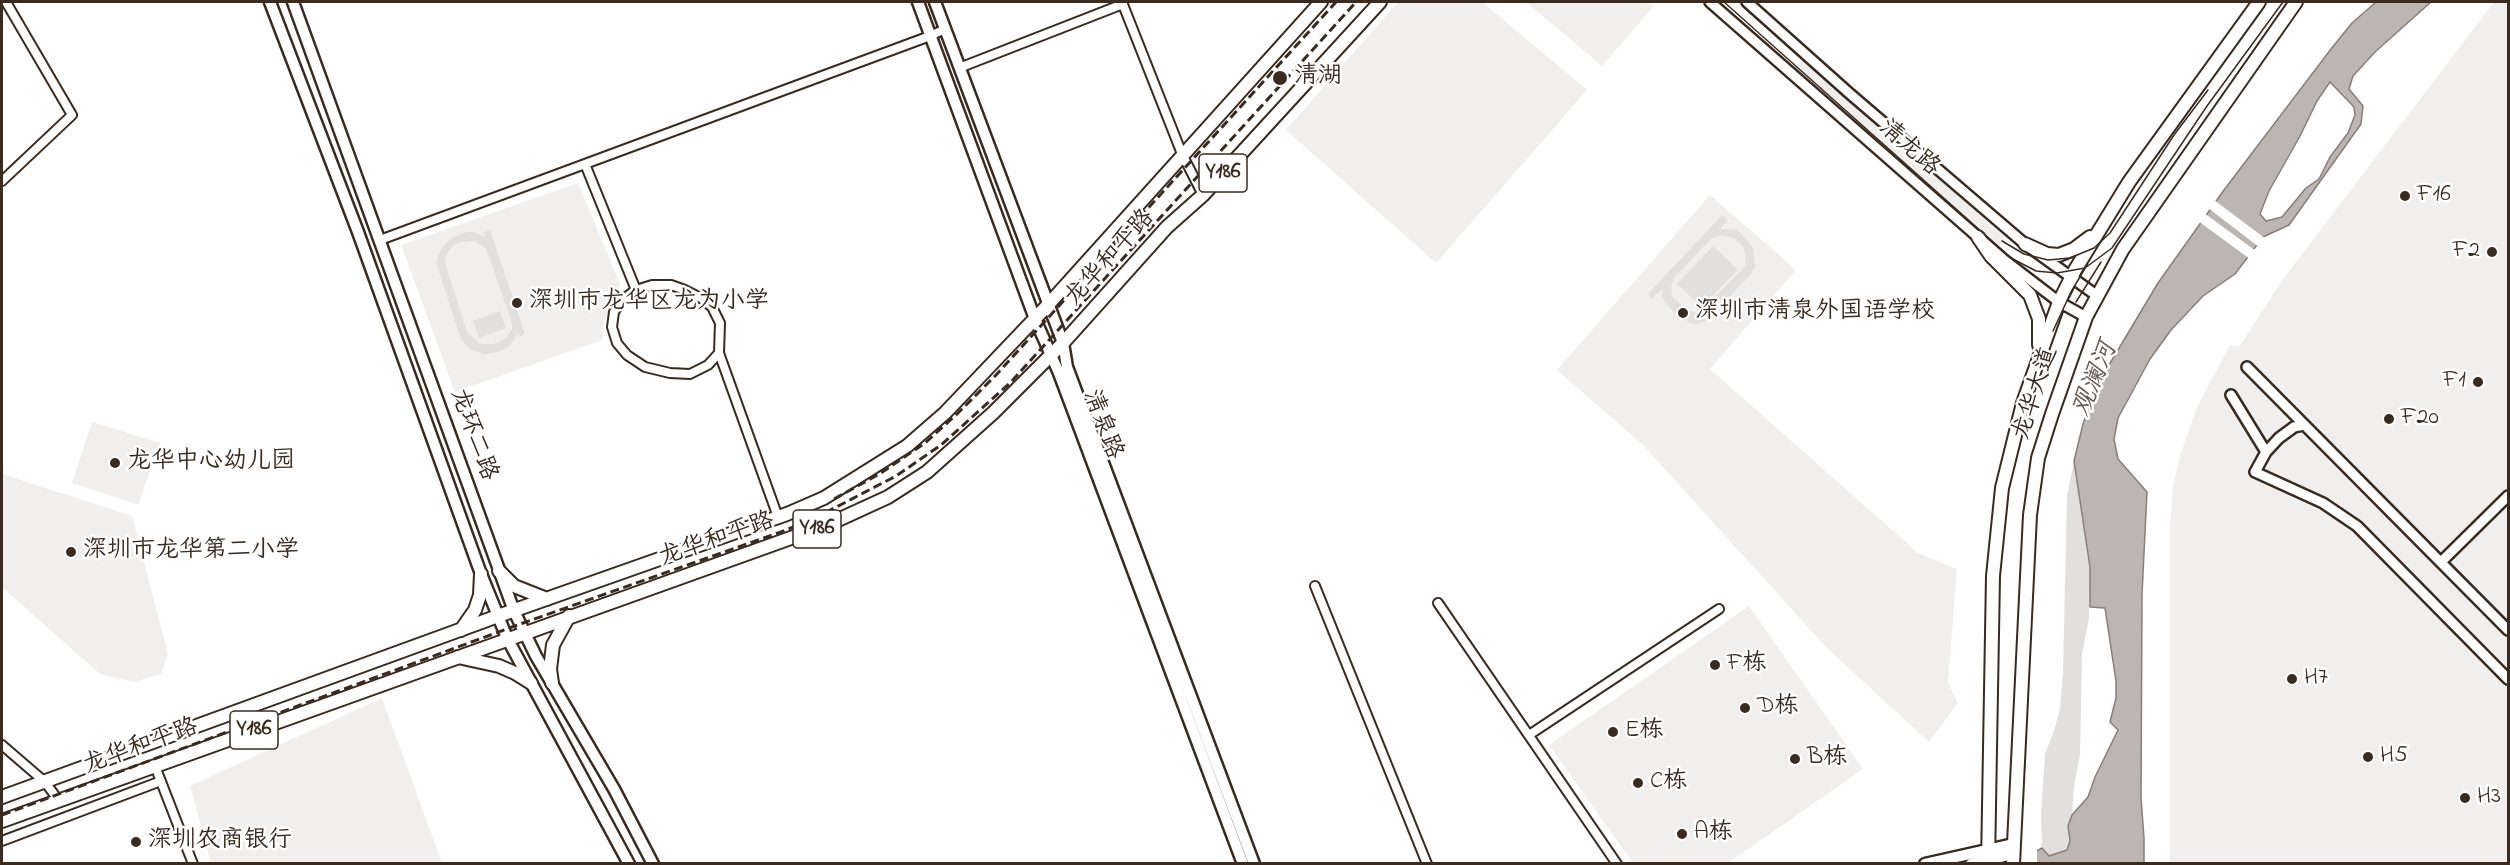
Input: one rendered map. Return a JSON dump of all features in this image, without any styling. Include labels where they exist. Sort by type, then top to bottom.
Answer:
[{"type":"main road","name":"龙环二路","points":[[270,2],[362,243],[481,574],[507,638],[629,864]]},
{"type":"main road","name":"龙环二路","points":[[293,2],[514,611],[523,632],[614,789],[653,864]]},
{"type":"main road","name":"清泉路","points":[[918,2],[1035,319],[1243,864]]},
{"type":"main road","name":"清泉路","points":[[935,2],[1047,306],[1063,343],[1067,367],[1254,864]]},
{"type":"main road","name":"龙华和平路","points":[[2,797],[498,616],[778,517],[824,498],[907,446],[945,413],[1047,306],[1321,2]]},
{"type":"main road","name":"龙华和平路","points":[[2,821],[523,632],[827,525],[888,497],[927,472],[953,450],[1063,343],[1167,227],[1203,195],[1380,2]]},
{"type":"main road","name":"龙华大道","points":[[1988,858],[1993,576],[2002,488],[2011,445],[2059,302],[2070,277],[2129,182],[2259,2]]},
{"type":"main road","name":"龙华大道","points":[[2013,854],[2025,573],[2033,485],[2038,458],[2052,414],[2096,295],[2155,200],[2296,2]]},
{"type":"main road","points":[[2025,244],[2047,254],[2065,254],[2086,241],[2104,223]]},
{"type":"main road","points":[[1978,237],[1991,256],[2026,289],[2034,302],[2040,327],[2038,363]]},
{"type":"main road","points":[[499,571],[514,586],[547,599]]},
{"type":"main road","points":[[461,630],[475,610],[480,595],[481,574]]},
{"type":"main road","points":[[552,683],[550,669],[553,645],[569,616]]},
{"type":"main road","points":[[457,657],[499,666],[531,683]]},
{"type":"main road","points":[[1925,864],[2013,854]]},
{"type":"main road","points":[[1971,864],[1988,858]]},
{"type":"street","points":[[2,181],[72,115],[6,2]]},
{"type":"street","name":"清龙路","points":[[1710,2],[1978,237],[2059,302],[2086,317]]},
{"type":"street","name":"清龙路","points":[[1747,2],[2025,244],[2096,295]]},
{"type":"street","points":[[959,68],[1123,3],[1182,154],[1203,195]]},
{"type":"street","points":[[380,240],[945,29]]},
{"type":"street","points":[[585,164],[636,290]]},
{"type":"street","points":[[719,354],[708,365],[690,374],[670,373],[645,367],[627,355],[617,343],[612,327],[614,312],[622,300],[636,290],[652,285],[671,285],[701,298],[712,307],[720,323],[719,354],[778,517]]},
{"type":"street","points":[[2247,367],[2508,630]]},
{"type":"street","points":[[2231,395],[2266,452]]},
{"type":"street","points":[[2304,424],[2294,427],[2279,438],[2266,452],[2255,472],[2323,503],[2357,526],[2508,679]]},
{"type":"street","points":[[2441,562],[2508,496]]},
{"type":"street","points":[[1314,586],[1428,864]]},
{"type":"street","points":[[1438,603],[1617,864]]},
{"type":"street","points":[[1529,735],[1719,609]]},
{"type":"street","points":[[2,745],[45,782],[59,801]]},
{"type":"street","points":[[155,765],[193,864]]},
{"type":"street","points":[[2,841],[161,781]]},
{"type":"shaded area","points":[[1398,2],[1482,2],[1587,90],[1436,263],[1286,130]]},
{"type":"shaded area","points":[[1526,2],[1646,2],[1653,7],[1602,66]]},
{"type":"shaded area","points":[[2376,2],[2431,2],[2375,52],[2353,76],[2349,89],[2363,106],[2361,124],[2289,225],[2263,237],[2235,274],[2203,296],[2171,330],[2150,359],[2118,418],[2114,439],[2118,459],[2147,492],[2142,594],[2141,798],[2144,863],[2014,864],[2042,848],[2049,856],[2067,850],[2070,841],[2068,826],[2072,815],[2088,797],[2118,730],[2110,722],[2116,698],[2116,681],[2105,608],[2090,607],[2090,567],[2074,461],[2083,424],[2097,385],[2158,283],[2224,190],[2352,23]],"holes":[[[2330,82],[2354,107],[2355,115],[2348,133],[2330,157],[2319,179],[2306,188],[2282,217],[2266,221],[2260,214],[2269,191],[2317,101]]]},
{"type":"shaded area","points":[[2494,2],[2508,2],[2508,863],[2170,864],[2170,524],[2173,487],[2180,456],[2197,407],[2230,345],[2239,347],[2283,279]]},
{"type":"shaded area","points":[[1804,57],[2005,238],[1997,248],[1794,69]]},
{"type":"shaded area","name":"深圳市龙华区龙为小学","points":[[578,183],[620,284],[604,323],[602,340],[455,392],[401,245]]},
{"type":"shaded area","points":[[1710,195],[1796,270],[1710,369],[1918,553],[1957,569],[1948,683],[1958,703],[1929,742],[1827,648],[1643,445],[1557,370]]},
{"type":"shaded area","points":[[1722,215],[1727,221],[1720,229],[1737,230],[1753,248],[1755,266],[1750,275],[1706,321],[1697,324],[1690,323],[1676,314],[1665,303],[1662,296],[1663,288],[1652,299],[1648,294]],"holes":[[[1722,235],[1734,238],[1743,246],[1746,257],[1745,266],[1702,310],[1696,312],[1685,310],[1672,296],[1671,287],[1674,278],[1712,238]]]},
{"type":"shaded area","points":[[490,230],[525,334],[519,337],[518,333],[509,347],[485,354],[471,350],[461,340],[436,262],[441,249],[451,238],[466,232],[474,232],[485,237],[484,232]],"holes":[[[474,241],[486,248],[512,323],[512,329],[505,339],[493,344],[480,344],[467,332],[445,263],[451,247],[461,242]]]},
{"type":"shaded area","points":[[1713,246],[1738,270],[1702,307],[1677,284]]},
{"type":"shaded area","points":[[500,311],[506,328],[479,338],[473,321]]},
{"type":"shaded area","name":"龙华中心幼儿园","points":[[92,422],[160,443],[138,505],[72,483]]},
{"type":"shaded area","points":[[2074,461],[2090,567],[2089,618],[2082,655],[2080,755],[2074,786],[2072,815],[2068,826],[2069,846],[2063,852],[2049,856],[2042,848],[2041,814],[2045,754],[2060,709],[2067,496]]},
{"type":"shaded area","name":"深圳市龙华第二小学","points":[[2,474],[132,516],[168,654],[161,674],[134,682],[100,674],[2,587]]},
{"type":"shaded area","points":[[1749,606],[1863,769],[1728,863],[1633,863],[1549,745]]},
{"type":"shaded area","points":[[382,698],[442,863],[211,863],[190,786]]},
{"type":"pier","points":[[2214,200],[2266,239],[2259,247],[2208,208]]},
{"type":"pier","points":[[2204,213],[2256,251],[2250,259],[2198,221]]},
{"type":"pier","points":[[2037,847],[2037,864],[2011,864],[2011,862]]},
{"type":"tram line","points":[[1724,2],[2011,258],[2036,271],[2057,273],[2085,268],[2112,248],[2207,106],[2283,2]]},
{"type":"tram line","points":[[2002,241],[2024,254],[2048,260],[2070,258],[2094,248],[2110,233],[2174,135],[2208,90]]},
{"type":"tram line","points":[[2076,302],[2101,262]]},
{"type":"tram line","points":[[2053,331],[2071,292],[2087,265]]},
{"type":"railway","points":[[834,499],[881,473],[925,443],[958,413],[996,375],[1336,2]]},
{"type":"railway","points":[[2,815],[523,623],[781,532],[821,515],[896,476],[941,445],[1010,383],[1356,2]]},
{"type":"place","name":"清湖","points":[[1280,78]]},
{"type":"place","name":"F16","points":[[2405,196]]},
{"type":"place","name":"F2","points":[[2492,252]]},
{"type":"place","name":"深圳市龙华区龙为小学","points":[[517,303]]},
{"type":"place","name":"深圳市清泉外国语学校","points":[[1683,313]]},
{"type":"place","name":"F1","points":[[2478,382]]},
{"type":"place","name":"F20","points":[[2389,419]]},
{"type":"place","name":"龙华中心幼儿园","points":[[115,463]]},
{"type":"place","name":"深圳市龙华第二小学","points":[[71,552]]},
{"type":"place","name":"F栋","points":[[1715,665]]},
{"type":"place","name":"H7","points":[[2292,679]]},
{"type":"place","name":"D栋","points":[[1745,708]]},
{"type":"place","name":"E栋","points":[[1613,732]]},
{"type":"place","name":"H5","points":[[2368,757]]},
{"type":"place","name":"B栋","points":[[1795,759]]},
{"type":"place","name":"C栋","points":[[1638,783]]},
{"type":"place","name":"H3","points":[[2465,798]]},
{"type":"place","name":"A栋","points":[[1682,834]]},
{"type":"place","name":"深圳农商银行","points":[[136,842]]},
{"type":"water label","name":"观澜河","points":[[2097,380]]}]
